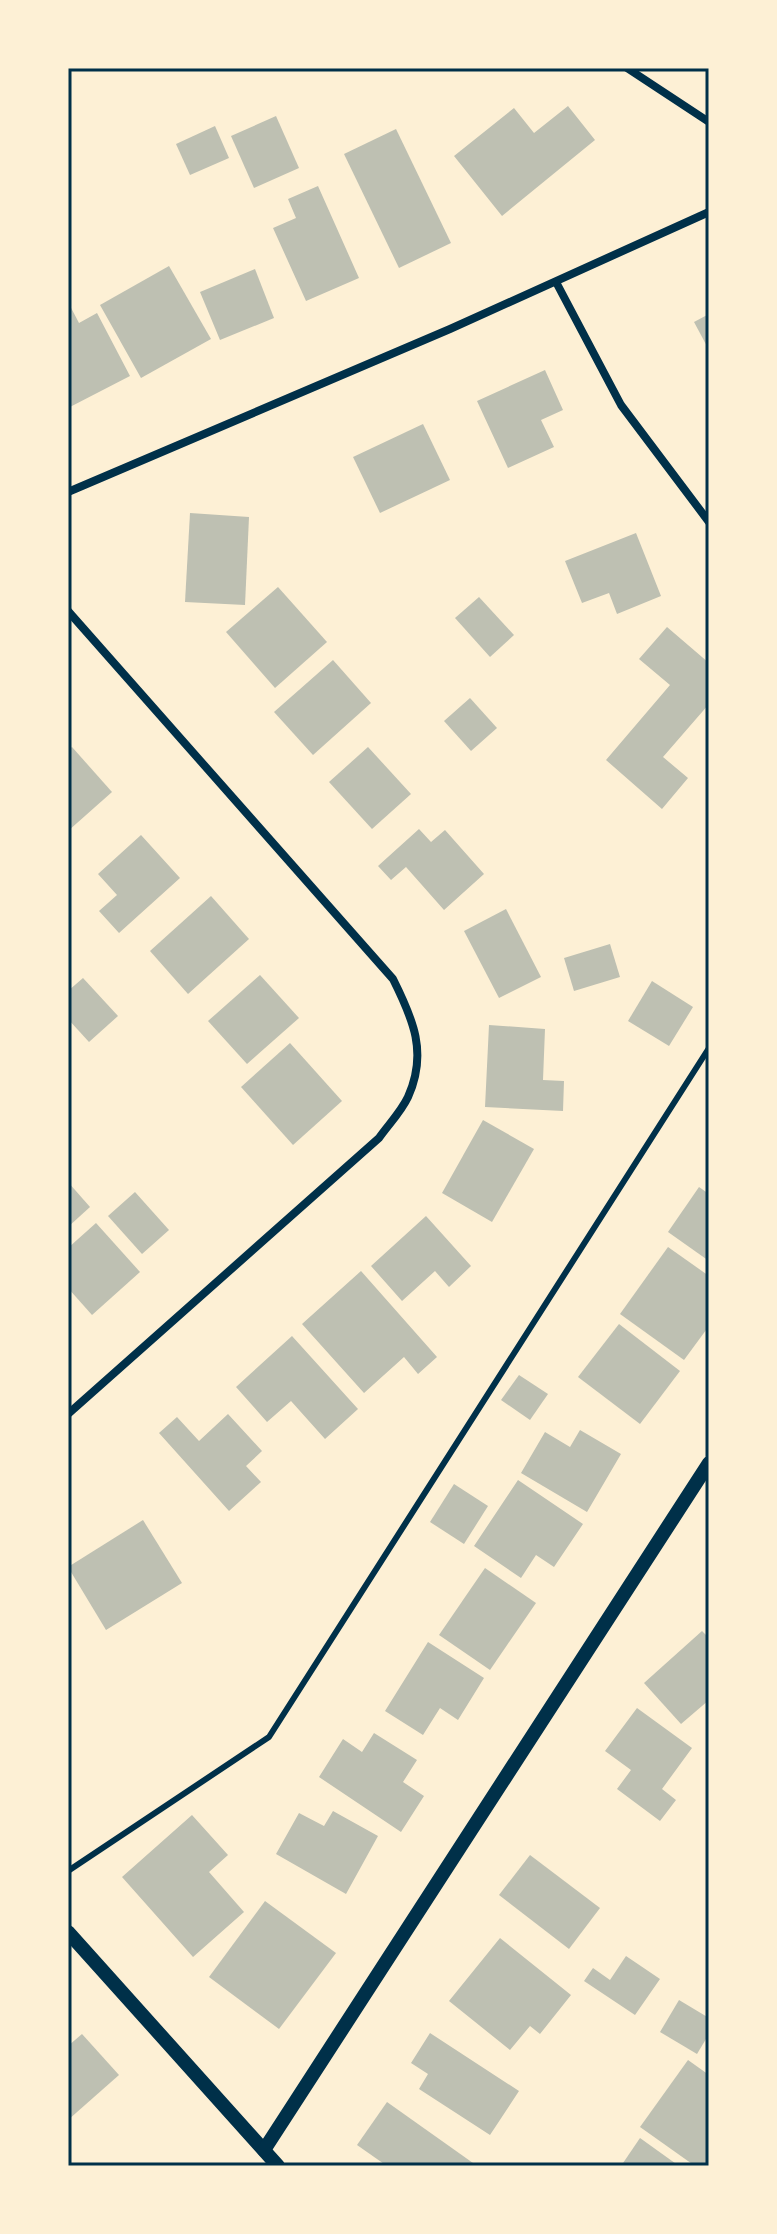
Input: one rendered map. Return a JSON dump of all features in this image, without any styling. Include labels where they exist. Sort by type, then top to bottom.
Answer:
[{"type":"street","points":[[627,68],[709,122]]},
{"type":"street","points":[[68,492],[450,329],[709,212]]},
{"type":"street","points":[[556,282],[621,405],[709,522]]},
{"type":"street","points":[[68,611],[393,979],[412,1017],[419,1058],[408,1098],[379,1138],[68,1414]]},
{"type":"street","points":[[264,2150],[709,1463]]},
{"type":"street","points":[[68,1932],[278,2166]]},
{"type":"lane","points":[[68,1871],[269,1737],[709,1048]]},
{"type":"building","points":[[568,106],[595,140],[502,216],[454,156],[514,108],[534,133]]},
{"type":"building","points":[[276,116],[299,168],[254,188],[231,136]]},
{"type":"building","points":[[215,126],[229,158],[190,175],[176,144]]},
{"type":"building","points":[[396,129],[451,243],[399,268],[344,154]]},
{"type":"building","points":[[318,186],[359,278],[306,301],[273,228],[296,218],[288,199]]},
{"type":"building","points":[[169,266],[211,339],[141,378],[100,305]]},
{"type":"building","points":[[255,269],[274,318],[220,340],[200,292]]},
{"type":"building","points":[[68,302],[79,323],[97,313],[130,376],[68,408]]},
{"type":"building","points":[[709,314],[709,350],[694,322]]},
{"type":"building","points":[[545,370],[563,410],[541,420],[554,447],[508,468],[477,401]]},
{"type":"building","points":[[423,424],[450,480],[380,513],[353,457]]},
{"type":"building","points":[[190,513],[249,517],[245,605],[185,602]]},
{"type":"building","points":[[636,533],[661,596],[617,614],[609,593],[582,603],[565,561]]},
{"type":"building","points":[[278,587],[327,642],[275,688],[226,632]]},
{"type":"building","points":[[479,597],[514,635],[490,657],[455,618]]},
{"type":"building","points":[[667,627],[709,663],[709,704],[663,757],[688,778],[662,809],[606,760],[670,685],[639,659]]},
{"type":"building","points":[[333,660],[371,703],[313,755],[274,712]]},
{"type":"building","points":[[470,698],[497,728],[471,751],[444,721]]},
{"type":"building","points":[[72,747],[112,792],[68,831],[68,750]]},
{"type":"building","points":[[368,747],[411,794],[372,829],[329,782]]},
{"type":"building","points":[[419,829],[431,842],[445,830],[484,874],[444,910],[406,867],[391,880],[378,866]]},
{"type":"building","points":[[141,835],[180,878],[119,933],[99,911],[117,895],[98,874]]},
{"type":"building","points":[[211,896],[249,939],[188,994],[150,951]]},
{"type":"building","points":[[506,909],[541,977],[499,998],[464,931]]},
{"type":"building","points":[[610,944],[620,977],[574,991],[564,958]]},
{"type":"building","points":[[260,975],[299,1018],[247,1064],[208,1021]]},
{"type":"building","points":[[83,978],[118,1016],[89,1042],[68,1019],[68,991]]},
{"type":"building","points":[[652,981],[693,1007],[669,1046],[628,1021]]},
{"type":"building","points":[[489,1025],[545,1029],[543,1080],[564,1081],[563,1111],[485,1107]]},
{"type":"building","points":[[290,1043],[342,1101],[293,1145],[241,1087]]},
{"type":"building","points":[[483,1120],[534,1149],[492,1222],[442,1193]]},
{"type":"building","points":[[68,1182],[90,1207],[68,1227]]},
{"type":"building","points":[[699,1187],[709,1194],[709,1261],[668,1232]]},
{"type":"building","points":[[135,1192],[169,1230],[142,1254],[108,1216]]},
{"type":"building","points":[[426,1216],[471,1266],[449,1287],[435,1271],[402,1301],[371,1266]]},
{"type":"building","points":[[96,1223],[140,1272],[92,1315],[68,1288],[68,1248]]},
{"type":"building","points":[[668,1247],[709,1276],[709,1326],[684,1360],[620,1314]]},
{"type":"building","points":[[361,1271],[437,1357],[418,1374],[404,1357],[364,1393],[302,1324]]},
{"type":"building","points":[[619,1324],[680,1371],[640,1424],[578,1377]]},
{"type":"building","points":[[292,1336],[358,1409],[325,1439],[291,1401],[267,1422],[236,1387]]},
{"type":"building","points":[[519,1375],[548,1394],[530,1420],[501,1400]]},
{"type":"building","points":[[228,1414],[262,1451],[246,1466],[261,1482],[229,1511],[159,1433],[177,1417],[199,1441]]},
{"type":"building","points":[[580,1430],[621,1454],[587,1512],[521,1473],[545,1432],[570,1447]]},
{"type":"building","points":[[518,1480],[583,1524],[554,1567],[536,1555],[521,1578],[474,1546]]},
{"type":"building","points":[[454,1484],[488,1506],[464,1544],[430,1522]]},
{"type":"building","points":[[143,1520],[182,1583],[106,1630],[68,1567]]},
{"type":"building","points":[[485,1568],[536,1603],[490,1670],[439,1635]]},
{"type":"building","points":[[702,1631],[709,1638],[709,1700],[681,1724],[644,1683]]},
{"type":"building","points":[[428,1642],[484,1678],[458,1720],[440,1708],[423,1735],[385,1711]]},
{"type":"building","points":[[637,1708],[692,1748],[662,1789],[676,1800],[660,1821],[617,1789],[631,1770],[605,1751]]},
{"type":"building","points":[[374,1733],[417,1760],[403,1782],[424,1796],[401,1832],[319,1777],[343,1739],[362,1752]]},
{"type":"building","points":[[333,1811],[378,1836],[346,1894],[276,1854],[299,1813],[324,1826]]},
{"type":"building","points":[[192,1815],[228,1855],[209,1872],[244,1912],[193,1957],[122,1877]]},
{"type":"building","points":[[530,1855],[600,1908],[569,1949],[499,1895]]},
{"type":"building","points":[[265,1901],[336,1953],[279,2029],[209,1977]]},
{"type":"building","points":[[500,1938],[571,1995],[540,2034],[530,2026],[510,2050],[449,2001]]},
{"type":"building","points":[[626,1956],[660,1979],[635,2015],[584,1981],[593,1968],[610,1980]]},
{"type":"building","points":[[679,2000],[709,2018],[709,2034],[697,2054],[660,2032]]},
{"type":"building","points":[[430,2033],[519,2091],[490,2135],[419,2089],[428,2074],[411,2063]]},
{"type":"building","points":[[82,2034],[119,2075],[68,2120],[68,2046]]},
{"type":"building","points":[[688,2060],[709,2075],[709,2166],[695,2166],[640,2127]]},
{"type":"building","points":[[387,2102],[473,2163],[471,2166],[387,2166],[357,2145]]},
{"type":"building","points":[[640,2138],[679,2166],[621,2166]]}]
